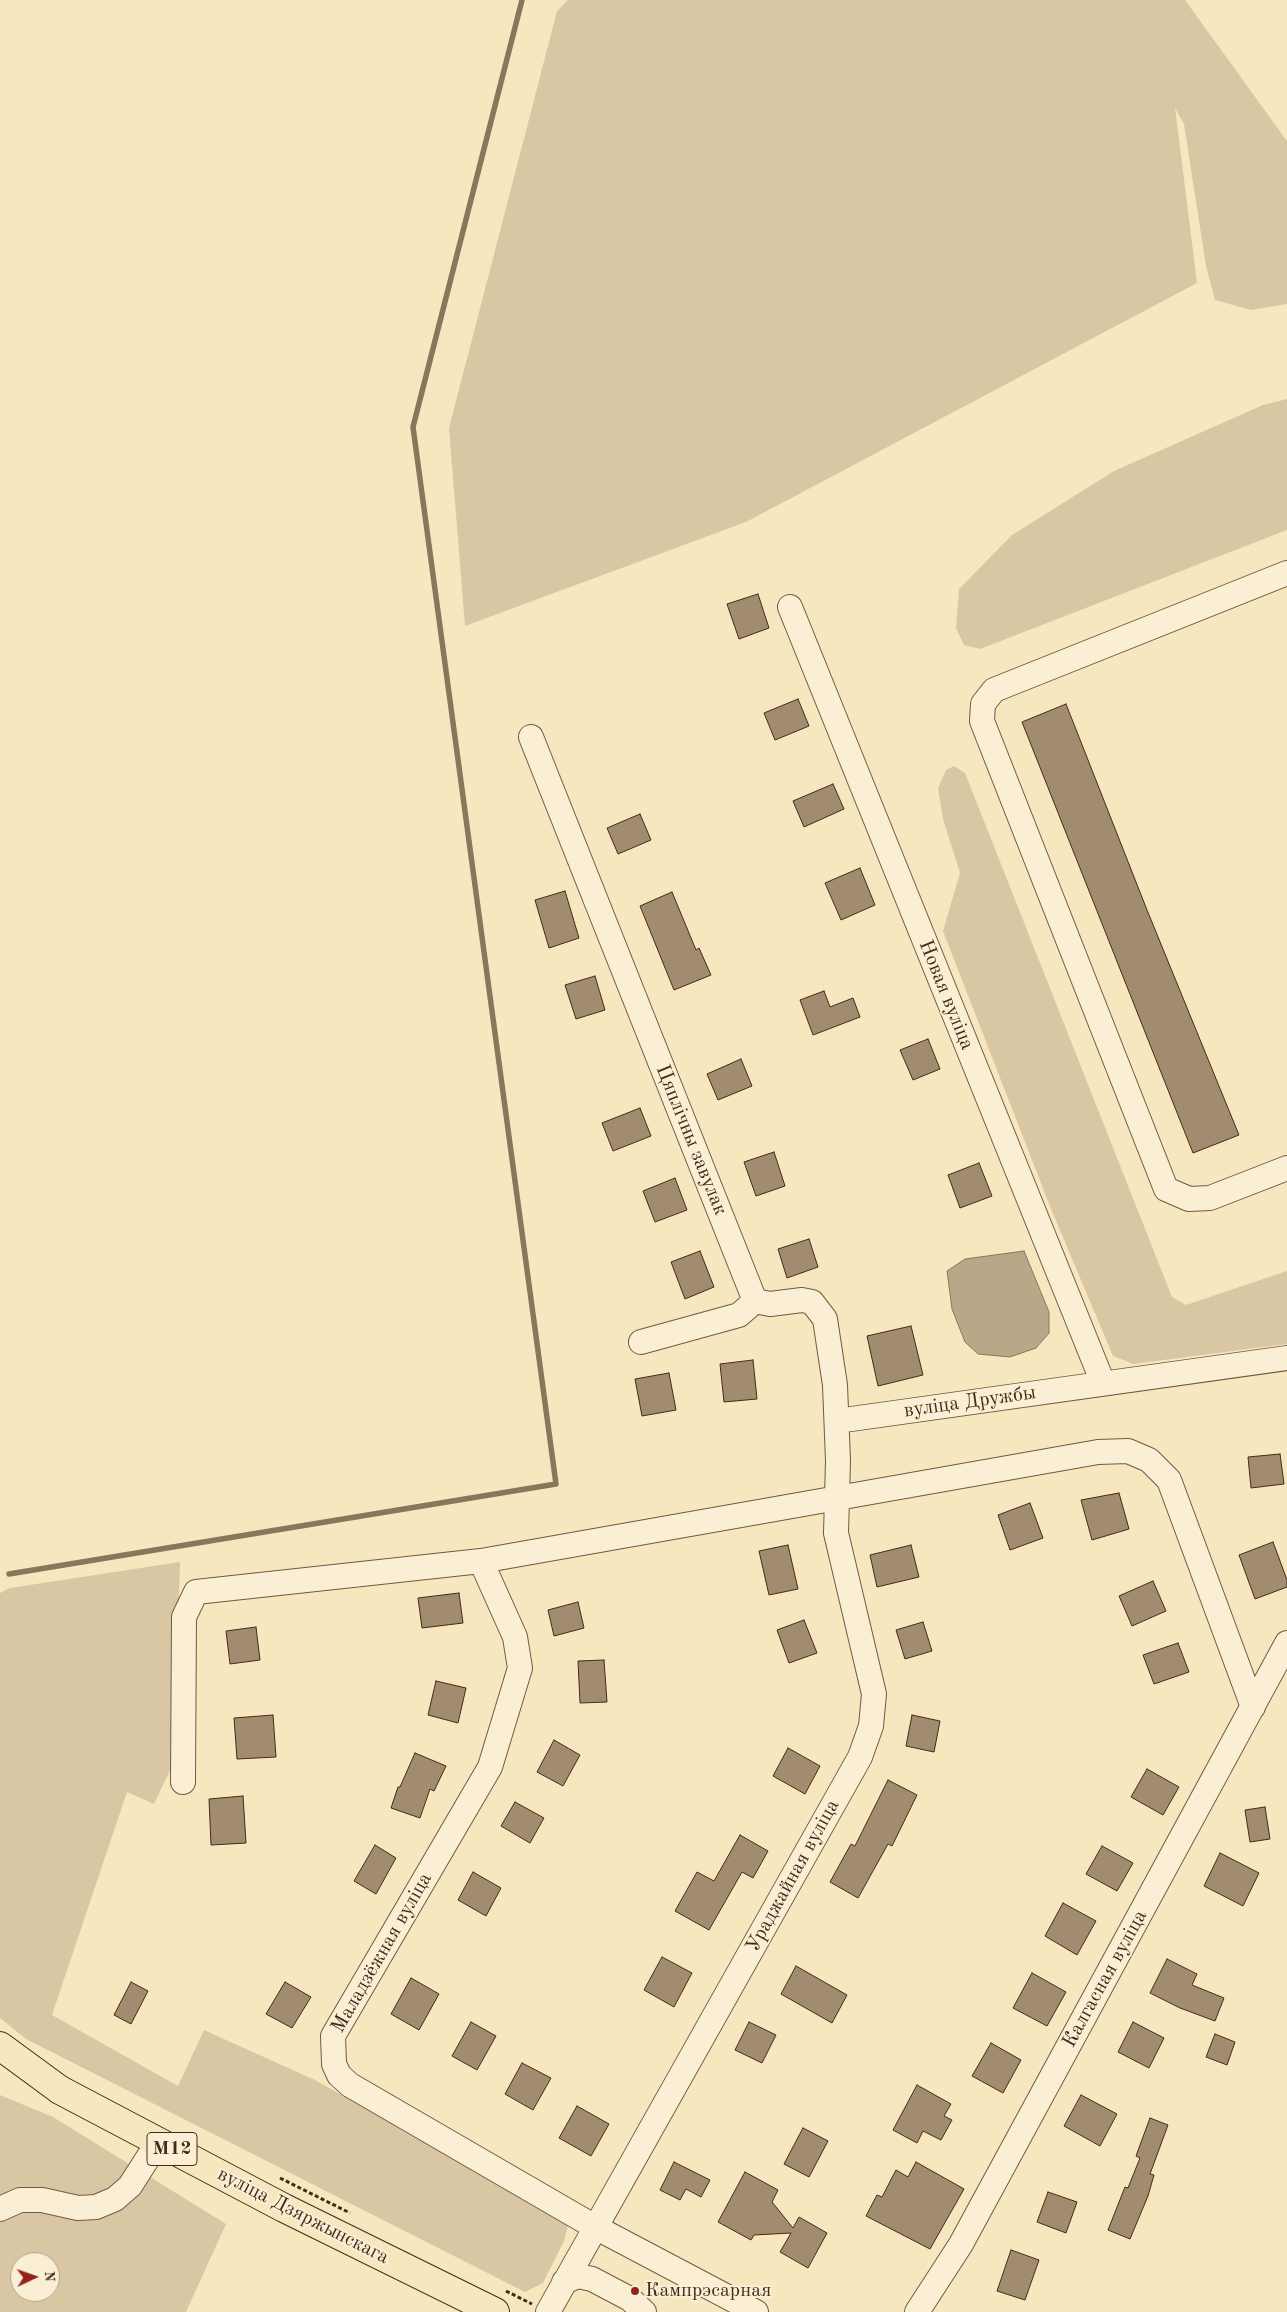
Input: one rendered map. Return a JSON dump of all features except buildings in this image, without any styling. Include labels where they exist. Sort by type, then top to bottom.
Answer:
[{"type":"main road","name":"М12","points":[[0,2046],[60,2090]]},
{"type":"main road","name":"М12","points":[[0,2059],[60,2090]]},
{"type":"main road","name":"М12","points":[[0,2070],[60,2090]]},
{"type":"main road","name":"вуліца Дзяржынскага","points":[[60,2090],[284,2208],[499,2301]]},
{"type":"street","points":[[1287,573],[994,690],[983,704],[982,721],[1166,1189],[1189,1200],[1210,1198],[1287,1168]]},
{"type":"street","name":"Новая вуліца","points":[[790,607],[1103,1383]]},
{"type":"street","name":"Цяплічны завулак","points":[[531,737],[755,1301]]},
{"type":"street","points":[[641,1342],[740,1315],[755,1301],[770,1304],[802,1300],[812,1302],[819,1309],[825,1320],[835,1385],[837,1421],[836,1498]]},
{"type":"street","name":"вуліца Дружбы","points":[[837,1421],[1287,1358]]},
{"type":"street","points":[[183,1782],[184,1617],[196,1592],[481,1560],[1098,1452],[1128,1451],[1149,1460],[1169,1480],[1253,1707]]},
{"type":"street","name":"Ураджайная вуліца","points":[[548,2312],[860,1757],[871,1726],[874,1694],[836,1533],[836,1498]]},
{"type":"street","name":"Маладзёжная вуліца","points":[[481,1560],[515,1637],[520,1668],[490,1768],[333,2036],[334,2064],[340,2075],[350,2085],[595,2226],[756,2312]]},
{"type":"street","name":"Калгасная вуліца","points":[[917,2312],[960,2244],[1287,1643]]},
{"type":"street","points":[[0,2209],[20,2200],[42,2200],[78,2208],[96,2207],[115,2199],[130,2186],[158,2142]]},
{"type":"street","points":[[564,2282],[578,2276],[592,2279],[630,2299],[644,2312]]},
{"type":"path","points":[[275,2176],[354,2215]]},
{"type":"path","points":[[499,2301],[548,2312]]},
{"type":"shaded area","points":[[568,0],[1185,0],[1287,141],[1287,304],[1251,310],[1215,300],[1206,266],[1184,124],[1175,108],[1197,283],[746,522],[465,626],[449,428],[557,11]]},
{"type":"shaded area","points":[[1287,399],[1287,530],[980,649],[964,645],[956,628],[959,589],[1012,535],[1114,471],[1263,405]]},
{"type":"shaded area","points":[[954,766],[965,773],[1172,1297],[1186,1305],[1287,1271],[1287,1344],[1133,1364],[1113,1356],[1051,1209],[943,931],[960,873],[943,819],[938,788],[946,770]]},
{"type":"shaded area","points":[[1024,1251],[1049,1312],[1049,1333],[1036,1348],[1010,1357],[978,1354],[965,1342],[952,1309],[947,1271],[965,1259]]},
{"type":"shaded area","points":[[180,1562],[174,1762],[154,1804],[127,1792],[52,2015],[178,2086],[204,2030],[315,2080],[569,2222],[564,2241],[543,2283],[525,2292],[26,2039],[0,2018],[0,1593],[10,1588]]},
{"type":"shaded area","points":[[0,2095],[53,2117],[226,2224],[186,2312],[0,2312]]},
{"type":"waterway","points":[[9,1574],[556,1484],[413,427],[522,0]]},
{"type":"place","name":"Кампрэсарная","points":[[635,2291]]}]
